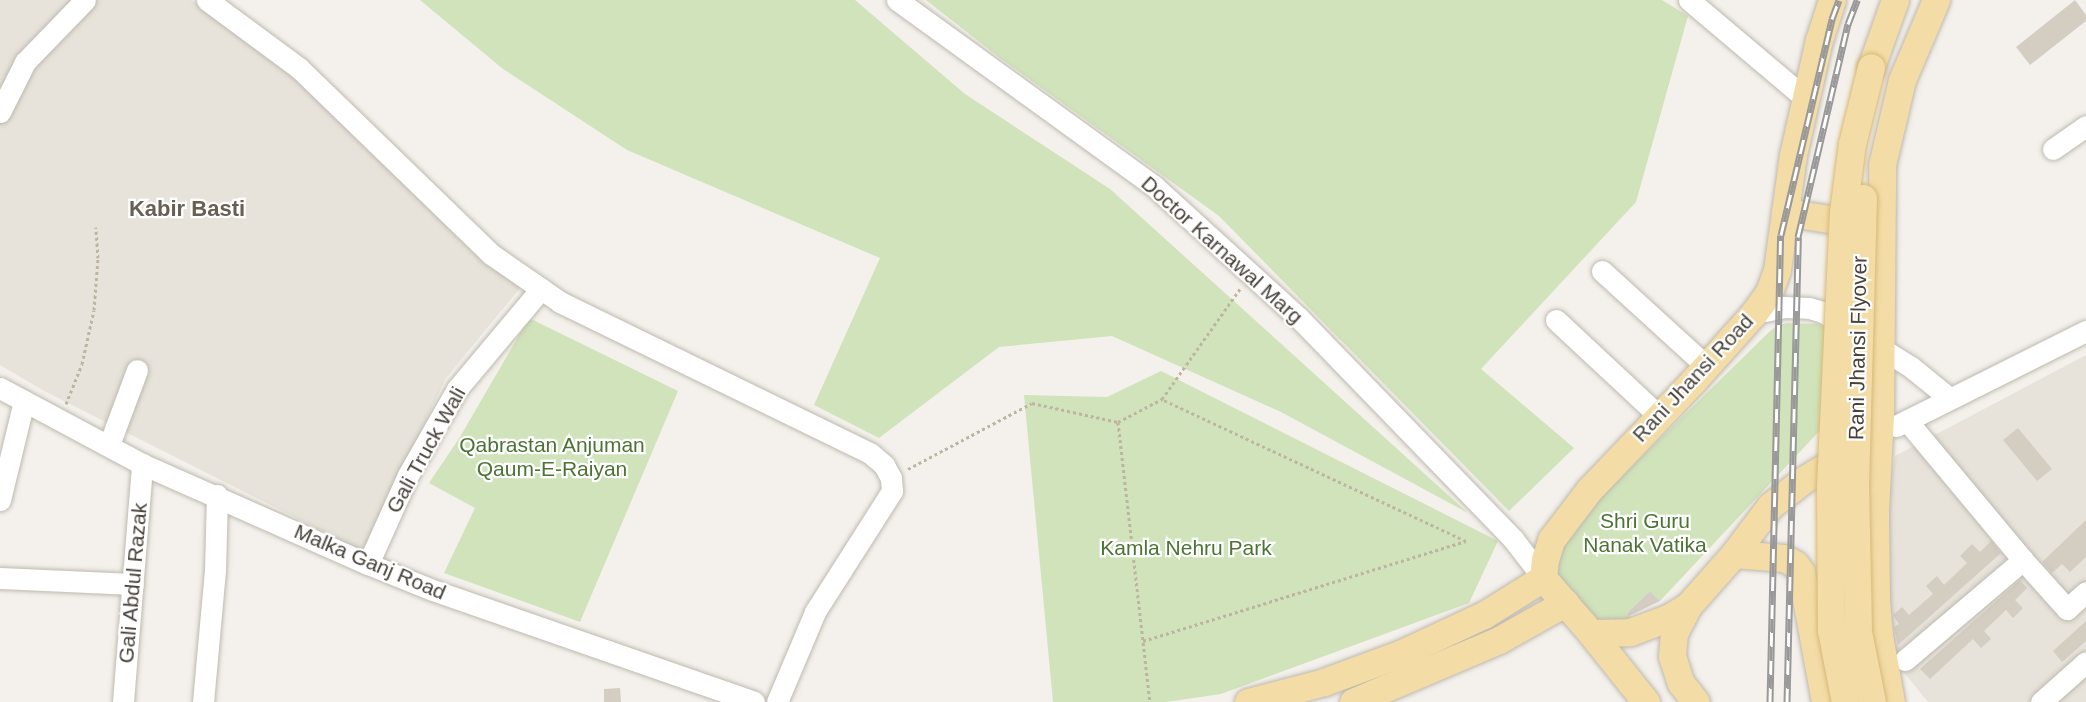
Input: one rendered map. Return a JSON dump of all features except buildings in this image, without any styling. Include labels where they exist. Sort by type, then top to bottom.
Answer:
[{"type":"main road","name":"Rani Jhansi Road","points":[[1543,578],[1551,540],[1589,490],[1754,313],[1773,284],[1793,155],[1819,40],[1832,0]]},
{"type":"main road","name":"Rani Jhansi Flyover","points":[[1845,702],[1831,630],[1830,535],[1843,212],[1852,144],[1871,67],[1895,0]]},
{"type":"main road","name":"Rani Jhansi Flyover","points":[[1872,702],[1858,620],[1855,485],[1861,217],[1869,148],[1887,74],[1916,0]]},
{"type":"main road","points":[[1891,702],[1879,635],[1876,597],[1882,165],[1902,80],[1936,0]]},
{"type":"main road","points":[[1785,212],[1882,228]]},
{"type":"main road","points":[[1696,702],[1681,683],[1672,656],[1674,633],[1688,606],[1734,554],[1770,506],[1803,480],[1879,435]]},
{"type":"main road","points":[[1734,554],[1779,557],[1799,568],[1806,588],[1825,702]]},
{"type":"main road","points":[[1248,702],[1324,682],[1402,653],[1484,615],[1543,578],[1646,702]]},
{"type":"main road","points":[[1353,702],[1404,683],[1499,640],[1565,603]]},
{"type":"main road","points":[[1591,633],[1630,632],[1668,618],[1688,606]]},
{"type":"street","points":[[0,112],[25,62],[85,0]]},
{"type":"street","points":[[207,0],[299,68],[491,254],[560,302],[872,454],[884,465],[891,478],[892,491],[820,603],[777,702]]},
{"type":"street","name":"Doctor Karnawal Marg","points":[[897,0],[1154,186],[1299,318],[1513,538],[1543,578]]},
{"type":"street","points":[[1689,0],[1806,99]]},
{"type":"street","points":[[2053,149],[2086,126]]},
{"type":"street","points":[[1602,272],[1706,366]]},
{"type":"street","name":"Gali Truck Wali","points":[[368,564],[408,475],[457,389],[542,289]]},
{"type":"street","points":[[1754,313],[1784,307],[1809,308],[1823,312],[1925,377],[1949,398]]},
{"type":"street","points":[[1556,320],[1659,416]]},
{"type":"street","points":[[1879,435],[2086,331]]},
{"type":"street","points":[[109,446],[137,370]]},
{"type":"street","name":"Malka Ganj Road","points":[[0,387],[142,464],[217,495],[368,564],[442,593],[754,702]]},
{"type":"street","points":[[0,500],[24,401]]},
{"type":"street","points":[[1906,421],[2067,609],[2086,592]]},
{"type":"street","name":"Gali Abdul Razak","points":[[123,702],[142,464]]},
{"type":"street","points":[[203,702],[215,571],[217,495]]},
{"type":"street","points":[[1513,538],[1551,540]]},
{"type":"street","points":[[1905,660],[2023,560]]},
{"type":"street","points":[[0,578],[49,578],[133,584]]},
{"type":"street","points":[[2041,702],[2086,662]]},
{"type":"path","points":[[60,420],[82,364],[94,310],[98,258],[96,227]]},
{"type":"path","points":[[891,478],[1032,403],[1118,422],[1162,399],[1251,274]]},
{"type":"path","points":[[1143,641],[1466,541],[1162,399]]},
{"type":"path","points":[[1118,422],[1150,702]]},
{"type":"shaded area","points":[[0,0],[192,0],[278,60],[381,163],[521,287],[446,378],[364,552],[44,391],[0,365]]},
{"type":"shaded area","points":[[2086,355],[2086,702],[1928,702],[1883,647],[1881,518],[1895,456]]},
{"type":"green space","points":[[420,0],[855,0],[965,94],[1110,189],[1468,513],[1281,412],[1112,336],[999,347],[879,438],[814,405],[880,258],[627,150],[503,69]]},
{"type":"green space","points":[[926,0],[1662,0],[1688,16],[1636,202],[1481,369],[1574,448],[1509,511],[1219,216],[1000,58]]},
{"type":"green space","name":"Qabrastan Anjuman Qaum-E-Raiyan","points":[[529,318],[678,391],[580,622],[444,573],[475,508],[429,483],[460,437]]},
{"type":"green space","name":"Shri Guru Nanak Vatika","points":[[1787,323],[1817,324],[1835,331],[1841,408],[1660,601],[1650,591],[1627,613],[1637,624],[1618,625],[1588,618],[1557,580],[1554,556],[1571,526],[1767,334],[1776,326]]},
{"type":"green space","name":"Kamla Nehru Park","points":[[1161,371],[1498,541],[1469,603],[1221,694],[1166,702],[1053,702],[1024,395],[1107,397]]},
{"type":"railway","points":[[1770,702],[1781,235],[1832,19],[1839,0]]},
{"type":"railway","points":[[1787,702],[1798,237],[1848,24],[1857,0]]},
{"type":"district","name":"Kabir Basti","points":[[187,209]]}]
